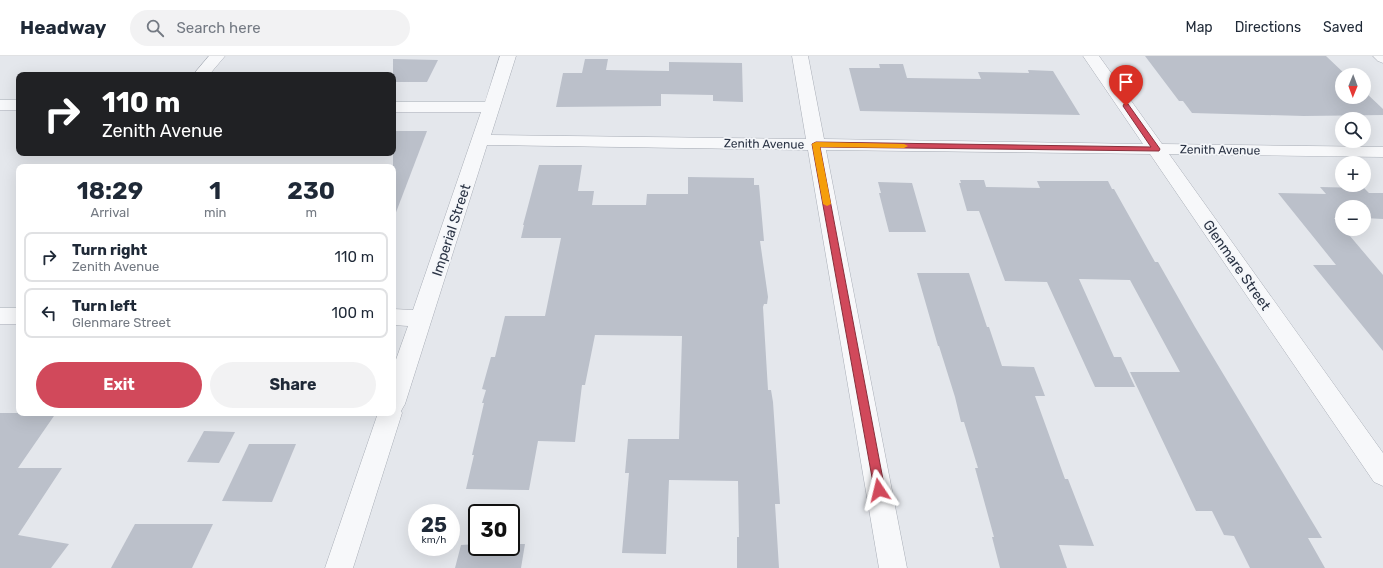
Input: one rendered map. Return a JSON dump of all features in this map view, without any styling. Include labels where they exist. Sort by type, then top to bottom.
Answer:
[{"type":"street","points":[[204,72],[217,56]]},
{"type":"street","name":"Imperial Street","points":[[396,395],[508,56]]},
{"type":"street","points":[[800,56],[893,568]]},
{"type":"street","name":"Glenmare Street","points":[[1091,56],[1383,474]]},
{"type":"street","points":[[0,105],[16,105]]},
{"type":"street","points":[[396,107],[491,107]]},
{"type":"street","name":"Zenith Avenue","points":[[480,140],[1383,152]]},
{"type":"street","points":[[0,316],[16,316]]},
{"type":"street","points":[[396,318],[421,318]]},
{"type":"street","points":[[339,568],[389,416]]},
{"type":"building","points":[[1145,56],[1326,56],[1339,68],[1335,68],[1335,104],[1371,104],[1371,98],[1383,109],[1383,115],[1371,115],[1371,112],[1335,112],[1335,116],[1304,116],[1192,113],[1183,101],[1179,101]]},
{"type":"building","points":[[393,59],[438,60],[427,82],[396,82],[396,72],[393,72]]},
{"type":"building","points":[[585,59],[608,59],[606,70],[669,71],[669,62],[742,63],[743,102],[713,101],[713,95],[661,94],[661,106],[556,107],[563,73],[582,73]]},
{"type":"building","points":[[879,64],[903,64],[907,78],[981,79],[978,72],[1029,73],[1028,70],[1053,71],[1080,115],[860,111],[849,68],[880,68]]},
{"type":"building","points":[[396,131],[427,131],[396,212],[396,164],[393,164],[393,156],[396,156]]},
{"type":"building","points":[[539,165],[582,165],[578,191],[594,191],[592,205],[646,205],[647,194],[688,194],[688,177],[754,178],[754,185],[759,185],[764,241],[760,241],[768,297],[767,304],[764,304],[763,307],[768,390],[771,390],[773,402],[780,504],[775,504],[779,568],[737,568],[737,537],[739,537],[738,481],[669,480],[666,554],[622,553],[629,473],[625,473],[628,439],[679,439],[682,336],[595,335],[585,385],[582,385],[575,442],[538,441],[529,490],[466,489],[484,403],[482,403],[486,390],[482,389],[491,357],[495,357],[505,316],[545,316],[561,238],[521,238]]},
{"type":"building","points":[[960,180],[984,180],[986,187],[1040,188],[1037,181],[1108,181],[1155,262],[1158,262],[1195,327],[1322,538],[1308,538],[1325,568],[1250,568],[1234,536],[1224,535],[1212,511],[1196,511],[1130,372],[1180,372],[1130,280],[1079,279],[1114,357],[1121,357],[1135,387],[1095,387],[1047,282],[1005,281],[979,211],[967,211],[959,183],[961,183]]},
{"type":"building","points":[[878,182],[912,183],[926,232],[889,232],[879,193],[881,193]]},
{"type":"building","points":[[1320,187],[1335,187],[1335,192],[1383,193],[1383,219],[1371,218],[1371,200],[1335,200],[1334,218],[1335,236],[1350,236],[1383,275],[1383,351],[1313,265],[1336,265],[1278,193],[1326,194]]},
{"type":"building","points":[[917,273],[969,273],[1002,366],[1034,367],[1045,396],[1035,396],[1065,479],[1068,479],[1094,546],[1059,545],[1067,568],[1000,568],[992,537],[994,537],[975,468],[978,468],[964,422],[961,422],[955,397],[938,346]]},
{"type":"building","points":[[0,413],[16,413],[16,416],[54,416],[18,468],[62,468],[18,535],[69,544],[51,568],[0,568]]},
{"type":"building","points":[[204,431],[235,432],[219,463],[187,462]]},
{"type":"building","points":[[249,444],[296,444],[272,502],[222,501]]},
{"type":"building","points":[[135,524],[213,524],[192,568],[111,568]]},
{"type":"building","points":[[520,544],[525,544],[521,568],[455,568],[458,556],[460,556],[461,545],[468,545],[468,556],[520,556]]},
{"type":"slow traffic","points":[[827,204],[816,144],[904,146]]},
{"type":"route","points":[[879,490],[816,144],[1156,149],[1126,106]]}]
